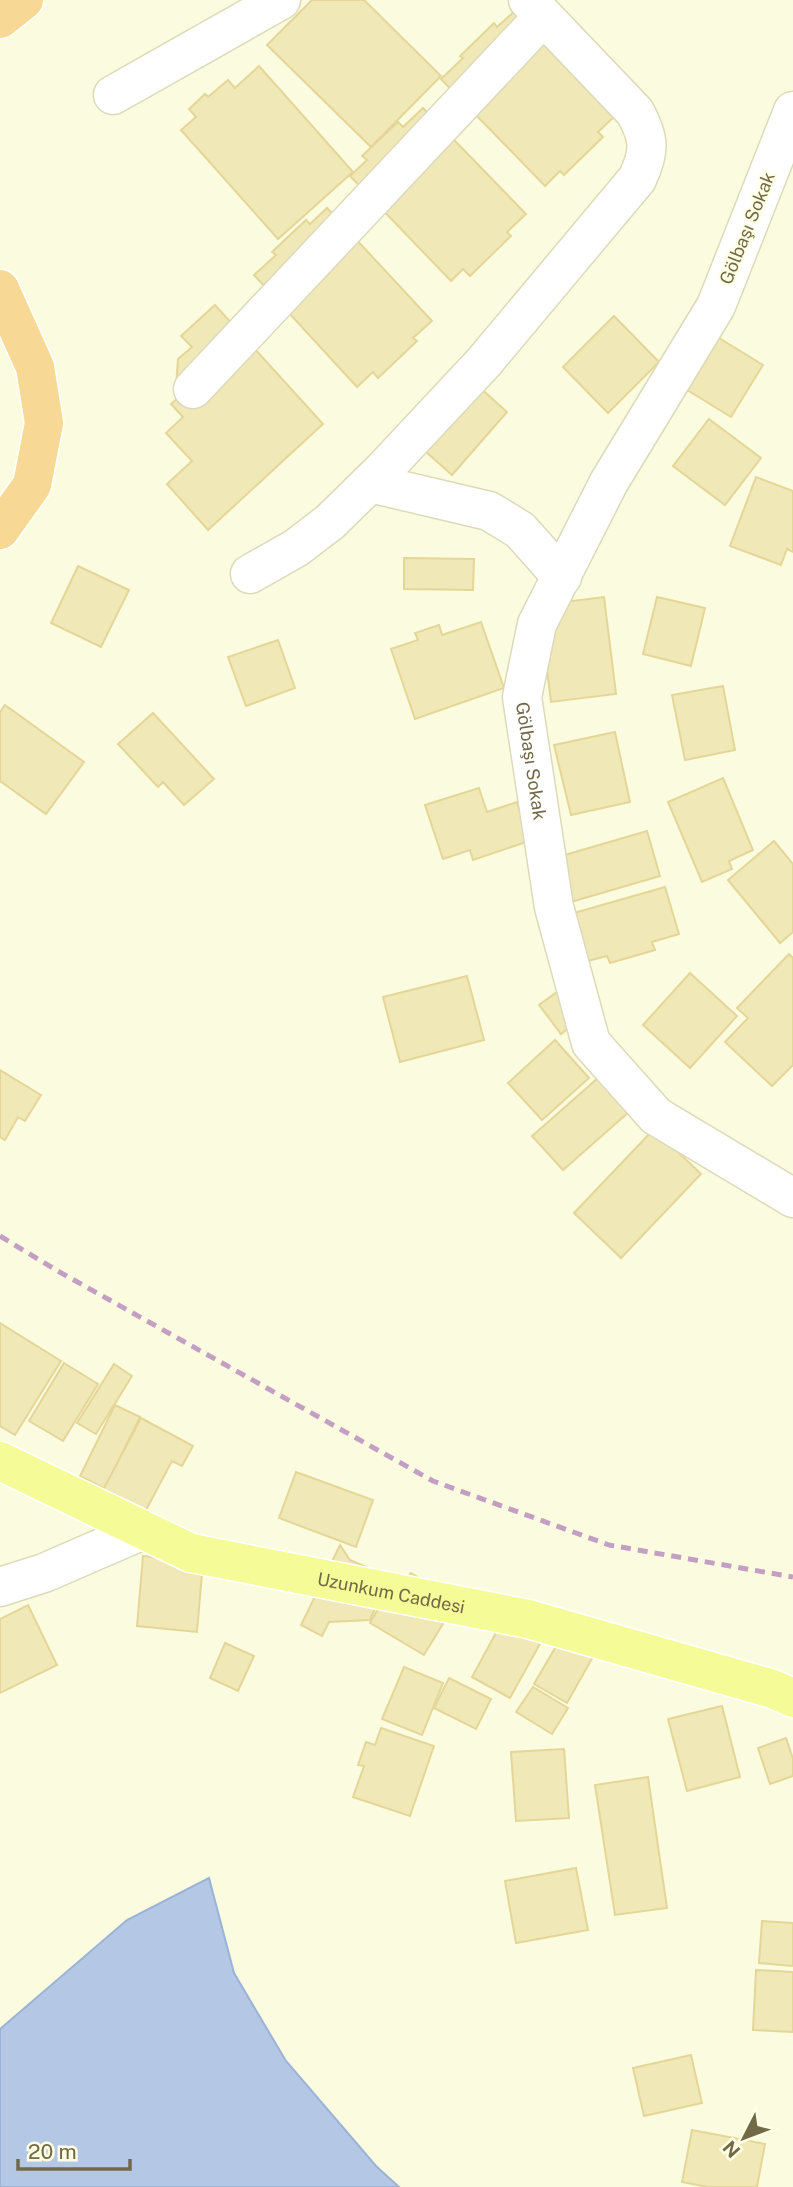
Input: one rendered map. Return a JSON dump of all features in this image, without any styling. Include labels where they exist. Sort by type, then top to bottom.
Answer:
[{"type":"highway","points":[[0,289],[35,367],[44,423],[32,485],[0,530]]},
{"type":"main road","name":"Uzunkum Caddesi","points":[[0,1461],[191,1553],[528,1619],[773,1689],[793,1698]]},
{"type":"street","points":[[113,95],[281,0]]},
{"type":"street","points":[[193,389],[536,8],[635,112],[645,130],[648,145],[646,162],[637,179],[484,362],[370,483],[330,522],[296,548],[250,574]]},
{"type":"street","name":"Gölbaşı Sokak","points":[[793,111],[716,306],[609,482],[537,624],[522,697],[554,907],[591,1043],[656,1116],[793,1198]]},
{"type":"street","points":[[370,483],[489,511],[520,530],[562,577]]},
{"type":"street","points":[[0,1587],[44,1573],[144,1530]]},
{"type":"water","points":[[209,1878],[234,1973],[286,2061],[376,2166],[399,2187],[0,2187],[0,2029],[127,1920]]},
{"type":"building","points":[[312,0],[364,0],[441,76],[371,147],[267,45]]},
{"type":"building","points":[[515,11],[616,115],[598,132],[603,137],[564,175],[560,171],[545,186],[441,79],[494,23],[497,27]]},
{"type":"building","points":[[259,66],[353,172],[278,239],[181,130],[196,117],[189,109],[205,94],[208,97],[228,80],[235,88]]},
{"type":"building","points":[[423,108],[526,214],[507,232],[511,236],[470,276],[463,269],[451,281],[350,176],[367,160],[362,156],[398,122],[403,127]]},
{"type":"building","points":[[327,208],[432,321],[413,338],[417,341],[378,378],[373,372],[357,387],[254,275],[276,255],[272,252],[306,220],[310,224]]},
{"type":"building","points":[[215,305],[323,424],[208,530],[167,484],[192,461],[166,433],[183,417],[171,404],[183,393],[176,387],[178,359],[192,347],[181,336]]},
{"type":"building","points":[[614,316],[659,362],[608,413],[563,367]]},
{"type":"building","points":[[706,330],[763,365],[731,417],[674,382]]},
{"type":"building","points":[[464,373],[507,412],[452,475],[408,436]]},
{"type":"building","points":[[709,419],[761,458],[725,505],[673,466]]},
{"type":"building","points":[[756,477],[793,491],[793,552],[787,549],[781,565],[730,546]]},
{"type":"building","points":[[404,558],[474,559],[473,590],[404,589]]},
{"type":"building","points":[[78,566],[129,590],[101,647],[51,623]]},
{"type":"building","points":[[604,597],[616,694],[551,702],[539,605]]},
{"type":"building","points":[[657,597],[705,608],[691,666],[643,654]]},
{"type":"building","points":[[481,622],[504,688],[415,719],[391,649],[418,640],[415,633],[439,625],[442,635]]},
{"type":"building","points":[[278,640],[295,688],[246,706],[228,657]]},
{"type":"building","points":[[723,686],[735,750],[685,760],[672,695]]},
{"type":"building","points":[[5,705],[84,762],[46,814],[0,781],[0,712]]},
{"type":"building","points":[[153,713],[214,779],[184,805],[163,782],[158,787],[118,744]]},
{"type":"building","points":[[615,732],[630,802],[571,815],[554,745]]},
{"type":"building","points":[[723,778],[753,850],[729,861],[732,869],[702,882],[668,802]]},
{"type":"building","points":[[479,788],[487,812],[517,802],[529,841],[473,860],[470,850],[443,859],[425,805]]},
{"type":"building","points":[[647,831],[660,876],[571,902],[558,857]]},
{"type":"building","points":[[774,841],[793,864],[793,932],[780,943],[728,880]]},
{"type":"building","points":[[665,887],[679,934],[652,942],[655,950],[610,963],[607,956],[588,961],[574,913]]},
{"type":"building","points":[[789,954],[793,958],[793,1065],[772,1086],[725,1042],[748,1018],[737,1008]]},
{"type":"building","points":[[690,973],[737,1016],[690,1068],[643,1025]]},
{"type":"building","points":[[467,976],[484,1040],[400,1062],[383,997]]},
{"type":"building","points":[[557,992],[567,1005],[571,1026],[561,1034],[539,1005]]},
{"type":"building","points":[[555,1040],[589,1078],[542,1120],[508,1083]]},
{"type":"building","points":[[0,1070],[41,1095],[25,1121],[18,1117],[5,1140],[0,1137]]},
{"type":"building","points":[[598,1078],[629,1112],[563,1170],[532,1136]]},
{"type":"building","points":[[654,1129],[701,1174],[621,1258],[574,1213]]},
{"type":"building","points":[[0,1323],[61,1361],[15,1435],[0,1426]]},
{"type":"building","points":[[64,1363],[98,1384],[63,1441],[29,1421]]},
{"type":"building","points":[[114,1364],[132,1376],[96,1434],[77,1423]]},
{"type":"building","points":[[115,1405],[140,1417],[105,1489],[80,1476]]},
{"type":"building","points":[[141,1418],[193,1446],[182,1466],[172,1461],[145,1512],[103,1490]]},
{"type":"building","points":[[296,1472],[373,1500],[356,1547],[279,1518]]},
{"type":"building","points":[[340,1545],[350,1560],[389,1577],[370,1620],[329,1622],[322,1636],[301,1625]]},
{"type":"building","points":[[143,1556],[203,1562],[197,1632],[137,1626]]},
{"type":"building","points":[[411,1573],[440,1591],[452,1609],[424,1655],[370,1623],[392,1585],[401,1590]]},
{"type":"building","points":[[28,1605],[57,1665],[0,1693],[0,1619]]},
{"type":"building","points":[[504,1618],[542,1640],[510,1698],[472,1677]]},
{"type":"building","points":[[562,1636],[594,1655],[567,1703],[534,1684]]},
{"type":"building","points":[[225,1643],[254,1656],[238,1691],[210,1678]]},
{"type":"building","points":[[404,1667],[443,1683],[422,1735],[382,1719]]},
{"type":"building","points":[[449,1678],[491,1699],[476,1729],[434,1708]]},
{"type":"building","points":[[533,1687],[568,1708],[552,1734],[516,1712]]},
{"type":"building","points":[[722,1706],[740,1777],[687,1791],[668,1719]]},
{"type":"building","points":[[381,1728],[434,1746],[410,1816],[353,1797],[364,1766],[358,1765],[366,1742],[375,1745]]},
{"type":"building","points":[[786,1738],[793,1759],[793,1776],[770,1784],[758,1748]]},
{"type":"building","points":[[564,1749],[569,1818],[516,1821],[511,1752]]},
{"type":"building","points":[[648,1777],[667,1908],[615,1915],[595,1785]]},
{"type":"building","points":[[576,1868],[588,1930],[516,1943],[505,1881]]},
{"type":"building","points":[[762,1921],[793,1923],[793,1966],[759,1963]]},
{"type":"building","points":[[756,1970],[793,1972],[793,2032],[753,2030]]},
{"type":"building","points":[[691,2055],[702,2103],[644,2116],[633,2068]]},
{"type":"building","points":[[692,2130],[765,2144],[757,2187],[708,2187],[682,2182]]},
{"type":"railway","points":[[0,1236],[433,1481],[609,1545],[793,1577]]}]
